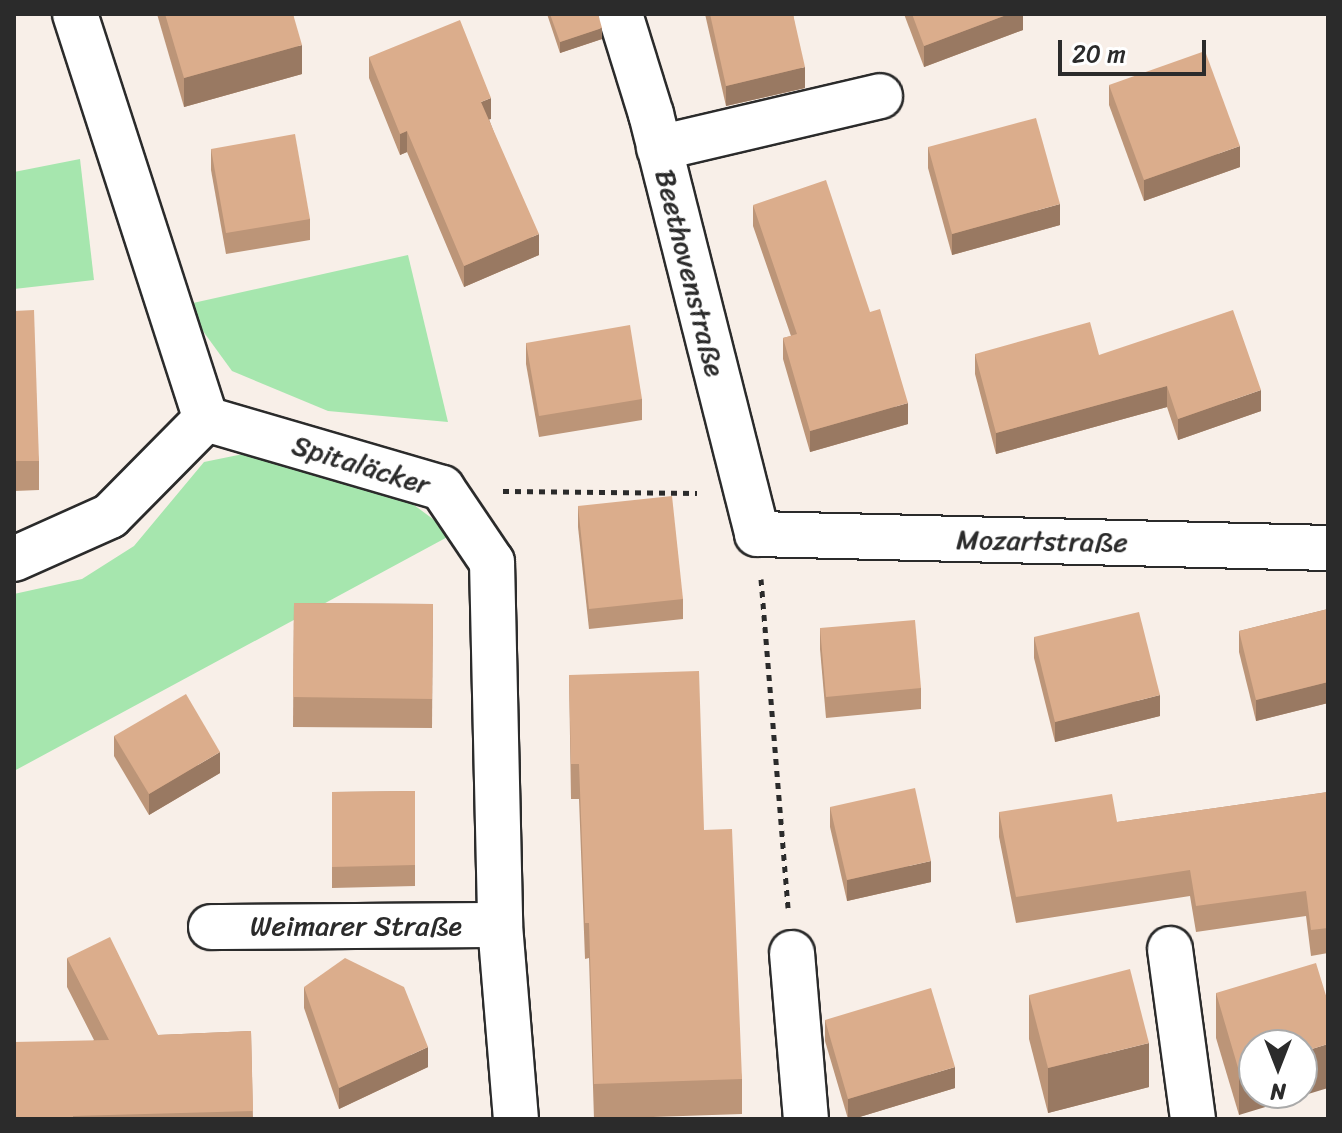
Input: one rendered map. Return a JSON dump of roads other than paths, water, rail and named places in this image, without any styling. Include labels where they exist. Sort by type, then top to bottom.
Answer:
[{"type":"street","points":[[14,559],[110,516],[206,419],[75,14]]},
{"type":"street","name":"Beethovenstraße","points":[[620,14],[659,148],[751,514]]},
{"type":"street","points":[[659,148],[880,96]]},
{"type":"street","name":"Spitaläcker","points":[[206,419],[442,488],[492,562],[500,925],[516,1119]]},
{"type":"street","name":"Mozartstraße","points":[[751,514],[1328,548]]},
{"type":"street","name":"Weimarer Straße","points":[[211,927],[500,925]]},
{"type":"street","points":[[1170,949],[1193,1119]]},
{"type":"street","points":[[792,953],[806,1119]]}]
